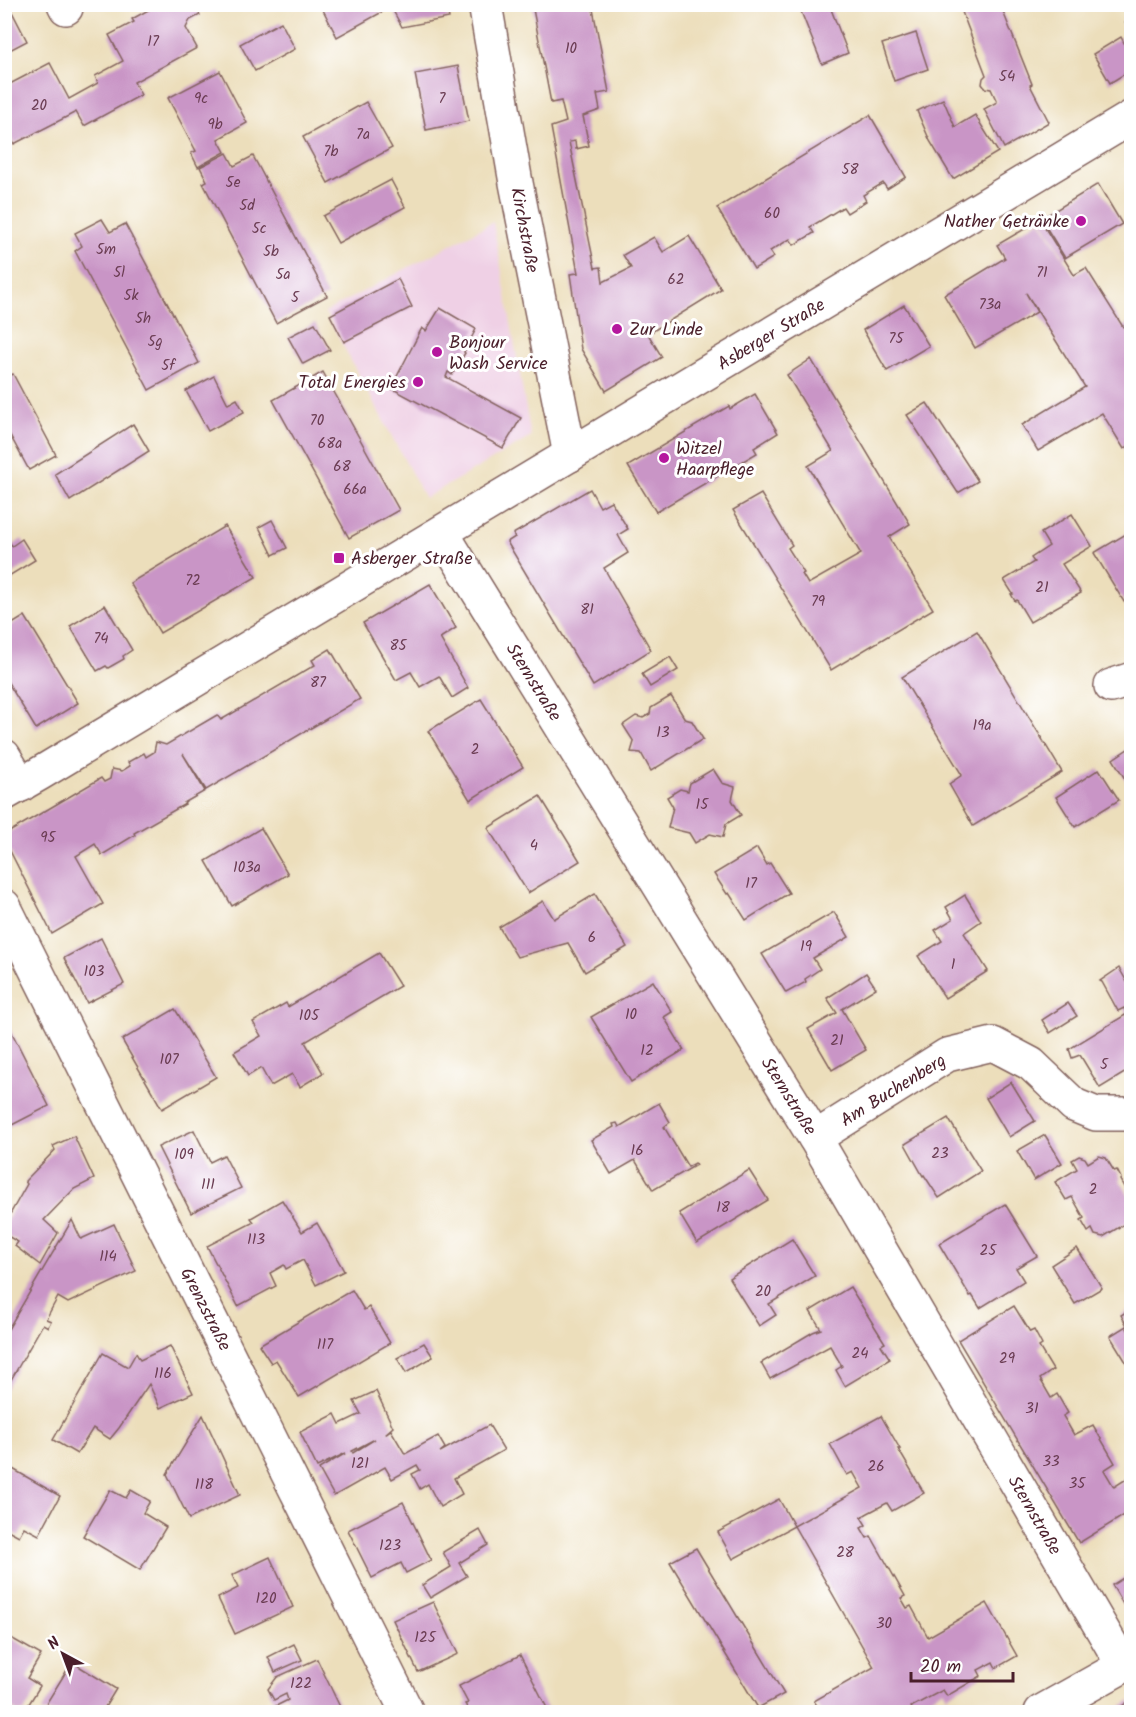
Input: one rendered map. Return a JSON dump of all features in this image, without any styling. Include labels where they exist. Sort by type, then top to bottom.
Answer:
[{"type":"street","name":"Kirchstraße","points":[[485,4],[516,183],[570,455]]},
{"type":"street","name":"Asberger Straße","points":[[22,784],[1131,117]]},
{"type":"street","name":"Sternstraße","points":[[442,533],[815,1138],[1127,1663]]},
{"type":"street","points":[[4,756],[22,784]]},
{"type":"street","name":"Grenzstraße","points":[[4,906],[407,1713]]},
{"type":"street","name":"Am Buchenberg","points":[[815,1138],[947,1055],[993,1044],[1031,1064],[1074,1105],[1096,1114],[1131,1114]]},
{"type":"street","points":[[1041,1713],[1127,1663]]},
{"type":"shaded area","points":[[493,222],[531,437],[425,498],[325,312]]},
{"type":"building","points":[[4,4],[8,4],[27,41],[4,53]]},
{"type":"building","points":[[159,4],[194,4],[200,15],[190,20],[186,28],[197,48],[134,82],[141,95],[84,126],[76,112],[14,144],[4,126],[4,87],[50,63],[69,99],[98,83],[95,76],[123,61],[109,35],[134,22],[132,19]]},
{"type":"building","points":[[320,4],[446,4],[449,18],[402,27],[391,7],[337,37]]},
{"type":"building","points":[[532,4],[592,4],[609,92],[597,94],[600,110],[583,116],[589,146],[576,149],[575,141],[569,142],[595,268],[601,267],[603,282],[631,268],[623,255],[654,237],[663,252],[689,236],[721,289],[648,334],[662,357],[606,391],[581,349],[570,274],[578,273],[551,127],[566,122],[561,101],[551,103]]},
{"type":"building","points":[[798,4],[829,4],[848,53],[822,64]]},
{"type":"building","points":[[959,4],[1000,4],[1032,84],[1030,85],[1049,122],[1004,148],[984,109],[997,102],[991,89],[985,88],[982,84],[986,75]]},
{"type":"building","points":[[1131,18],[1131,32],[1125,22]]},
{"type":"building","points":[[281,22],[295,49],[255,71],[240,44]]},
{"type":"building","points":[[916,33],[928,69],[894,81],[882,44]]},
{"type":"building","points":[[1121,37],[1131,56],[1131,70],[1110,83],[1093,54]]},
{"type":"building","points":[[458,66],[469,121],[426,130],[415,74]]},
{"type":"building","points":[[220,71],[247,123],[218,139],[225,152],[198,167],[191,153],[196,151],[168,98]]},
{"type":"building","points":[[943,99],[955,127],[975,115],[998,152],[953,179],[930,141],[917,111]]},
{"type":"building","points":[[366,102],[392,148],[328,183],[303,137]]},
{"type":"building","points":[[870,115],[906,177],[887,189],[883,183],[863,195],[866,201],[847,213],[843,207],[810,227],[814,233],[794,245],[790,239],[770,251],[774,257],[754,269],[717,208]]},
{"type":"building","points":[[227,153],[234,166],[253,156],[327,296],[276,323],[203,183],[207,181],[200,167]]},
{"type":"building","points":[[391,180],[405,207],[338,243],[323,216]]},
{"type":"building","name":"Nather Getränke","points":[[1098,184],[1122,224],[1065,258],[1041,219]]},
{"type":"building","points":[[102,219],[110,232],[125,224],[199,363],[149,390],[75,251],[82,246],[75,233]]},
{"type":"building","points":[[1040,220],[1074,275],[1086,268],[1123,327],[1131,321],[1131,444],[1124,449],[1102,413],[1038,451],[1022,425],[1085,387],[1026,293],[1037,312],[975,348],[944,295],[1005,258],[997,245]]},
{"type":"building","points":[[398,279],[412,307],[344,342],[330,315]]},
{"type":"building","points":[[904,305],[929,346],[887,371],[863,330]]},
{"type":"building","points":[[440,308],[476,329],[452,375],[448,372],[446,377],[521,418],[503,448],[391,388],[422,328],[426,331]]},
{"type":"building","points":[[315,323],[330,350],[303,364],[288,337]]},
{"type":"building","points":[[811,359],[910,524],[889,537],[933,609],[831,670],[733,510],[761,494],[792,545],[788,548],[804,573],[802,574],[808,584],[861,554],[808,466],[833,451],[787,375]]},
{"type":"building","points":[[323,372],[399,510],[349,538],[273,400]]},
{"type":"building","points":[[13,374],[56,455],[29,470],[4,424],[4,378]]},
{"type":"building","points":[[214,376],[228,404],[237,399],[244,412],[208,431],[186,391]]},
{"type":"building","points":[[755,394],[778,433],[754,448],[757,453],[656,512],[628,466],[729,406],[730,409]]},
{"type":"building","points":[[927,403],[978,481],[958,493],[907,415]]},
{"type":"building","points":[[133,424],[149,451],[70,501],[55,474]]},
{"type":"building","points":[[590,489],[600,507],[611,501],[628,529],[618,535],[628,553],[604,568],[651,650],[593,686],[507,542],[515,537],[513,534]]},
{"type":"building","points":[[1072,514],[1092,546],[1062,564],[1081,593],[1030,622],[1004,580],[1034,562],[1031,558],[1049,546],[1041,533]]},
{"type":"building","points":[[272,520],[287,548],[273,555],[259,527]]},
{"type":"building","points":[[225,526],[256,577],[160,633],[130,583]]},
{"type":"building","points":[[1131,531],[1131,597],[1124,602],[1094,553]]},
{"type":"building","points":[[4,534],[12,546],[22,539],[35,560],[4,579]]},
{"type":"building","points":[[430,584],[456,628],[440,638],[468,688],[452,698],[439,676],[420,687],[411,672],[396,680],[363,623]]},
{"type":"building","points":[[105,605],[132,650],[123,656],[124,659],[97,671],[70,626]]},
{"type":"building","points":[[25,616],[78,703],[36,729],[4,676],[4,629]]},
{"type":"building","points":[[977,631],[1062,772],[973,826],[949,784],[962,775],[902,677]]},
{"type":"building","points":[[330,649],[360,699],[206,790],[183,754],[205,791],[102,855],[95,844],[76,856],[103,904],[52,934],[4,835],[101,778],[104,782],[110,779],[112,769],[122,771],[130,766],[128,762],[144,753],[146,757],[154,752],[156,742],[166,745],[217,715],[221,720],[315,665],[312,660]]},
{"type":"building","points":[[670,657],[678,670],[650,687],[642,674]]},
{"type":"building","points":[[671,696],[685,719],[692,721],[703,739],[651,771],[641,753],[631,752],[634,742],[623,725],[636,716],[643,718],[650,714],[651,708]]},
{"type":"building","points":[[481,699],[523,767],[470,800],[428,731]]},
{"type":"building","points":[[1131,747],[1131,789],[1113,759]]},
{"type":"building","points":[[713,769],[722,783],[735,787],[732,800],[741,815],[726,824],[723,837],[710,834],[695,843],[689,833],[668,828],[673,807],[667,797],[680,789],[688,791],[690,783]]},
{"type":"building","points":[[1099,769],[1119,800],[1075,827],[1056,797]]},
{"type":"building","points":[[540,796],[580,861],[528,893],[488,828]]},
{"type":"building","points":[[261,828],[288,874],[232,906],[206,861]]},
{"type":"building","points":[[757,848],[767,865],[770,863],[789,893],[746,920],[714,874]]},
{"type":"building","points":[[595,894],[627,947],[585,972],[568,943],[517,957],[499,927],[543,901],[554,919]]},
{"type":"building","points":[[965,895],[981,921],[964,933],[988,971],[945,998],[918,956],[942,941],[935,930],[953,919],[946,907]]},
{"type":"building","points":[[834,912],[849,937],[813,958],[820,969],[805,979],[806,982],[786,993],[762,954]]},
{"type":"building","points":[[101,938],[124,984],[87,1003],[64,958]]},
{"type":"building","points":[[379,953],[400,986],[305,1042],[323,1073],[300,1087],[292,1074],[271,1086],[261,1068],[248,1076],[234,1052],[261,1036],[253,1022],[286,1003],[288,1007]]},
{"type":"building","points":[[1119,968],[1131,989],[1131,1069],[1100,1088],[1080,1055],[1072,1058],[1069,1049],[1127,1014],[1124,1008],[1118,1011],[1100,981]]},
{"type":"building","points":[[866,973],[876,988],[842,1009],[866,1050],[832,1070],[808,1029],[837,1013],[827,998]]},
{"type":"building","points":[[653,981],[672,1012],[664,1017],[684,1050],[631,1082],[591,1017]]},
{"type":"building","points":[[1068,1003],[1077,1016],[1050,1033],[1042,1020]]},
{"type":"building","points":[[175,1009],[216,1077],[162,1109],[122,1040]]},
{"type":"building","points":[[4,1017],[49,1106],[8,1127],[4,1121]]},
{"type":"building","points":[[1011,1082],[1035,1121],[1009,1137],[986,1098]]},
{"type":"building","points":[[659,1103],[670,1122],[664,1127],[688,1167],[695,1163],[696,1165],[653,1190],[635,1160],[611,1174],[591,1140],[614,1127],[613,1124],[617,1123],[619,1127]]},
{"type":"building","points":[[948,1118],[981,1171],[939,1198],[923,1176],[905,1144]]},
{"type":"building","points":[[194,1130],[210,1162],[224,1155],[241,1188],[191,1213],[158,1147]]},
{"type":"building","points":[[1045,1135],[1062,1163],[1034,1180],[1017,1151]]},
{"type":"building","points":[[74,1136],[94,1179],[74,1189],[44,1220],[58,1233],[40,1265],[15,1246],[18,1242],[4,1234],[4,1225],[27,1184],[25,1181],[55,1150],[53,1146]]},
{"type":"building","points":[[1079,1156],[1085,1158],[1088,1163],[1099,1156],[1106,1158],[1114,1171],[1117,1170],[1131,1199],[1131,1220],[1103,1237],[1095,1235],[1092,1229],[1088,1232],[1081,1220],[1084,1218],[1072,1197],[1066,1200],[1055,1182],[1077,1169],[1072,1160]]},
{"type":"building","points":[[749,1170],[768,1200],[697,1243],[679,1213]]},
{"type":"building","points":[[282,1200],[302,1232],[317,1223],[344,1271],[316,1285],[303,1260],[286,1269],[284,1265],[270,1273],[276,1286],[238,1306],[207,1246],[254,1222],[251,1218]]},
{"type":"building","points":[[1005,1204],[1037,1256],[1016,1268],[1024,1281],[980,1308],[972,1295],[970,1296],[939,1244]]},
{"type":"building","points":[[72,1220],[81,1239],[114,1224],[136,1271],[68,1303],[58,1297],[46,1319],[51,1321],[48,1327],[43,1324],[4,1392],[4,1336]]},
{"type":"building","points":[[792,1239],[815,1276],[769,1304],[776,1315],[759,1326],[729,1278]]},
{"type":"building","points":[[1077,1248],[1102,1288],[1075,1304],[1051,1265]]},
{"type":"building","points":[[850,1287],[885,1343],[881,1345],[890,1359],[845,1386],[836,1370],[842,1366],[830,1346],[770,1379],[761,1363],[821,1329],[810,1311]]},
{"type":"building","points":[[352,1290],[364,1310],[369,1307],[390,1343],[299,1397],[276,1360],[271,1363],[259,1345]]},
{"type":"building","points":[[1014,1306],[1030,1332],[1034,1330],[1042,1345],[1039,1347],[1053,1370],[1040,1379],[1051,1398],[1057,1394],[1068,1413],[1063,1416],[1074,1435],[1093,1425],[1115,1463],[1104,1470],[1114,1487],[1131,1476],[1131,1511],[1079,1543],[958,1340]]},
{"type":"building","points":[[1131,1309],[1131,1370],[1110,1336],[1126,1326],[1129,1329],[1121,1315]]},
{"type":"building","points":[[424,1343],[433,1357],[406,1373],[397,1358]]},
{"type":"building","points":[[170,1346],[193,1393],[160,1408],[149,1384],[110,1439],[93,1428],[77,1454],[53,1440],[103,1353],[128,1367],[136,1353],[140,1360]]},
{"type":"building","points":[[376,1391],[393,1427],[385,1434],[391,1430],[405,1454],[438,1436],[445,1448],[440,1452],[489,1425],[504,1450],[454,1478],[462,1494],[440,1507],[428,1484],[420,1489],[412,1474],[420,1470],[417,1465],[392,1479],[385,1467],[334,1496],[319,1469],[346,1453],[317,1467],[300,1432],[335,1414],[340,1424],[361,1414],[354,1401]],"holes":[[[375,1439],[353,1453],[352,1451]]]},
{"type":"building","points":[[203,1415],[240,1495],[189,1519],[167,1474]]},
{"type":"building","points":[[881,1416],[924,1493],[892,1511],[887,1503],[868,1513],[861,1517],[866,1525],[861,1528],[867,1538],[871,1536],[905,1596],[901,1598],[907,1608],[911,1606],[928,1637],[987,1603],[1017,1656],[996,1668],[993,1662],[978,1670],[981,1676],[947,1696],[943,1690],[911,1707],[914,1712],[821,1712],[814,1701],[874,1667],[794,1526],[862,1488],[853,1472],[847,1475],[830,1444]]},
{"type":"building","points":[[4,1464],[60,1496],[39,1535],[24,1527],[19,1536],[4,1528]]},
{"type":"building","points":[[110,1490],[126,1498],[131,1490],[150,1501],[143,1513],[166,1527],[140,1570],[83,1536]]},
{"type":"building","points":[[779,1499],[794,1526],[733,1559],[718,1532]]},
{"type":"building","points":[[403,1502],[431,1560],[406,1573],[401,1563],[372,1578],[348,1530]]},
{"type":"building","points":[[480,1530],[488,1545],[459,1563],[467,1576],[430,1598],[422,1585],[451,1567],[443,1552]]},
{"type":"building","points":[[696,1548],[784,1694],[758,1708],[670,1562]]},
{"type":"building","points":[[270,1557],[293,1607],[235,1634],[218,1598],[238,1588],[232,1575]]},
{"type":"building","points":[[1131,1573],[1131,1618],[1112,1585]]},
{"type":"building","points":[[433,1602],[458,1654],[418,1672],[393,1620]]},
{"type":"building","points":[[4,1634],[41,1655],[27,1678],[40,1686],[24,1712],[18,1712],[8,1706],[11,1703],[4,1699]]},
{"type":"building","points":[[294,1644],[302,1660],[275,1672],[268,1657]]},
{"type":"building","points":[[520,1655],[549,1712],[470,1712],[459,1686]]},
{"type":"building","points":[[317,1659],[341,1709],[334,1712],[264,1712],[288,1700],[286,1694],[274,1700],[268,1689],[277,1677]]},
{"type":"building","points":[[72,1662],[116,1689],[102,1712],[41,1712]]},
{"type":"building","points":[[1131,1700],[1131,1712],[1122,1712],[1119,1708]]},
{"type":"place","name":"Nather Getränke","points":[[1081,221]]},
{"type":"place","name":"Zur Linde","points":[[617,329]]},
{"type":"place","name":"Bonjour Wash Service","points":[[437,352]]},
{"type":"place","name":"Total Energies","points":[[418,382]]},
{"type":"place","name":"Witzel Haarpflege","points":[[664,458]]},
{"type":"place","name":"Asberger Straße","points":[[339,558]]}]
